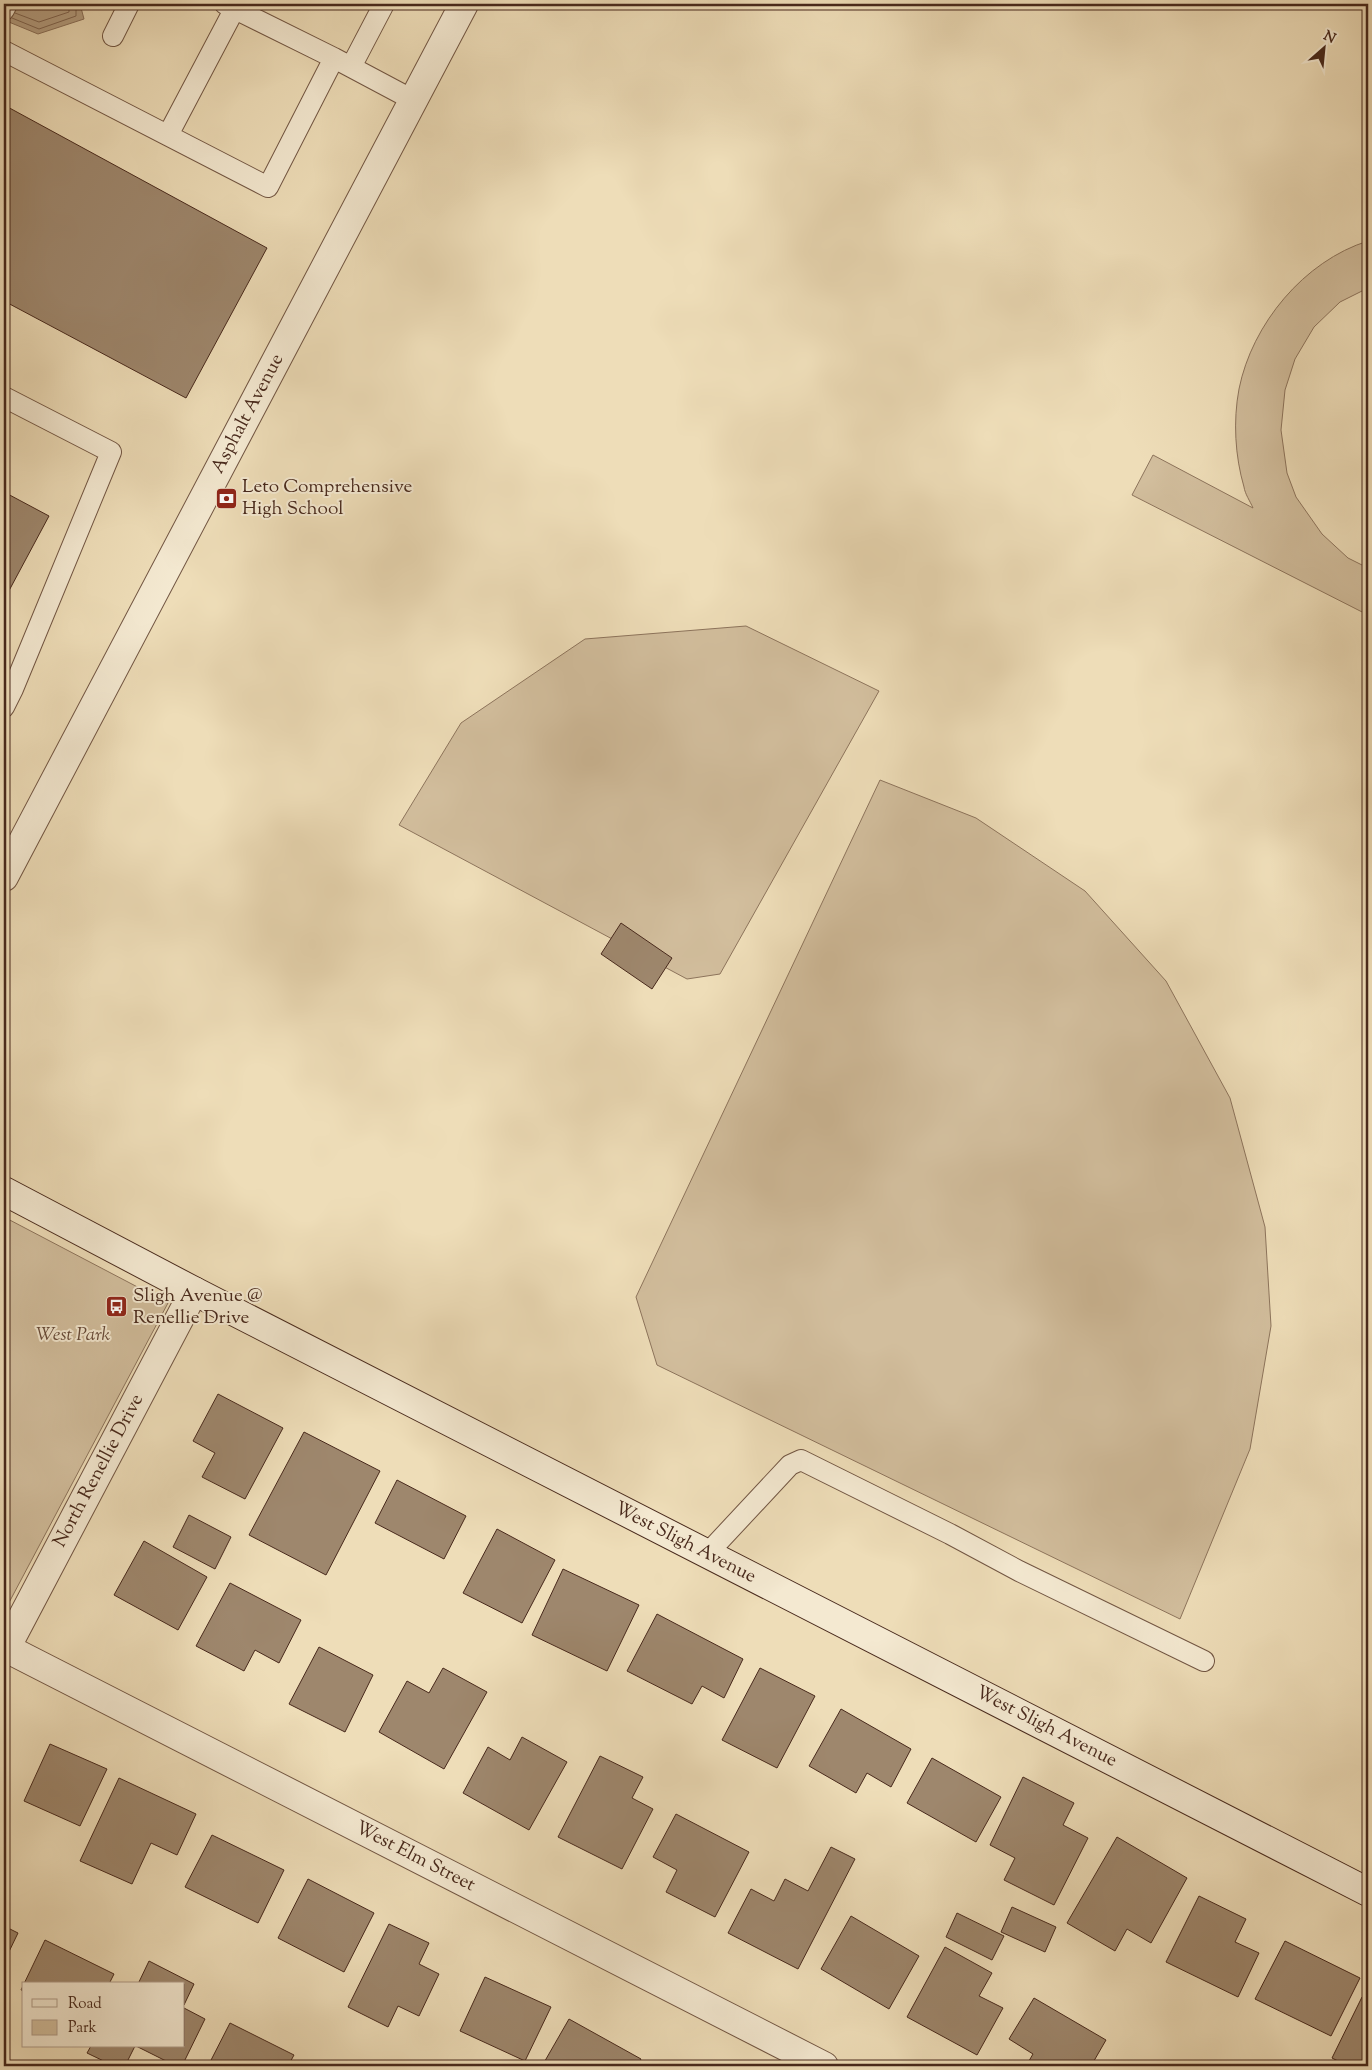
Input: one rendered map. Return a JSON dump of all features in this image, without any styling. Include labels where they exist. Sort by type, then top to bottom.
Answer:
[{"type":"street","name":"Asphalt Avenue","points":[[4,877],[464,4]]},
{"type":"street","name":"West Sligh Avenue","points":[[4,1191],[194,1291],[1368,1892]]},
{"type":"street","name":"North Renellie Drive","points":[[5,1650],[194,1291]]},
{"type":"street","name":"West Elm Street","points":[[5,1650],[824,2066]]},
{"type":"lane","points":[[4,10],[7,4]]},
{"type":"lane","points":[[113,36],[129,4]]},
{"type":"lane","points":[[4,51],[268,186],[342,63],[384,4]]},
{"type":"lane","points":[[168,135],[230,6],[413,100]]},
{"type":"lane","points":[[4,396],[111,452],[4,707]]},
{"type":"lane","points":[[707,1554],[790,1465],[801,1460],[950,1534],[1019,1571],[1204,1661]]},
{"type":"green space","points":[[1368,241],[1368,288],[1340,302],[1314,327],[1295,359],[1285,390],[1281,430],[1287,473],[1296,497],[1322,534],[1348,558],[1368,568],[1368,615],[1132,495],[1153,455],[1253,508],[1245,492],[1241,475],[1237,451],[1236,426],[1239,389],[1256,341],[1284,298],[1302,279],[1323,263],[1345,250]]},
{"type":"green space","points":[[746,626],[879,691],[720,974],[687,979],[399,825],[461,723],[585,639]]},
{"type":"green space","points":[[880,780],[976,818],[1085,891],[1166,981],[1230,1098],[1265,1227],[1271,1326],[1250,1449],[1180,1619],[657,1365],[636,1297]]},
{"type":"green space","name":"West Park","points":[[4,1217],[168,1303],[4,1612]]},
{"type":"water","points":[[4,4],[80,4],[84,19],[38,34],[4,20]]},
{"type":"building","points":[[4,105],[267,248],[186,398],[4,301]]},
{"type":"building","points":[[4,492],[49,516],[4,600]]},
{"type":"building","points":[[621,923],[672,958],[652,989],[601,954]]},
{"type":"building","points":[[218,1394],[283,1428],[245,1499],[202,1477],[215,1453],[193,1441]]},
{"type":"building","points":[[304,1432],[380,1471],[326,1575],[249,1535]]},
{"type":"building","points":[[397,1480],[466,1516],[444,1559],[375,1523]]},
{"type":"building","points":[[189,1515],[231,1537],[215,1569],[173,1547]]},
{"type":"building","points":[[497,1529],[555,1560],[522,1623],[463,1593]]},
{"type":"building","points":[[144,1541],[207,1577],[178,1630],[114,1595]]},
{"type":"building","points":[[563,1569],[639,1605],[607,1671],[532,1635]]},
{"type":"building","points":[[230,1583],[301,1620],[279,1663],[255,1650],[244,1671],[196,1646]]},
{"type":"building","points":[[657,1614],[743,1659],[724,1698],[702,1686],[692,1704],[627,1671]]},
{"type":"building","points":[[319,1647],[373,1675],[345,1732],[289,1704]]},
{"type":"building","points":[[443,1668],[487,1692],[444,1769],[379,1732],[407,1681],[429,1693]]},
{"type":"building","points":[[760,1668],[815,1696],[777,1768],[722,1740]]},
{"type":"building","points":[[841,1709],[911,1749],[891,1787],[867,1773],[856,1793],[809,1766]]},
{"type":"building","points":[[522,1737],[567,1762],[529,1830],[463,1793],[488,1747],[510,1760]]},
{"type":"building","points":[[50,1744],[107,1769],[80,1826],[24,1801]]},
{"type":"building","points":[[600,1756],[643,1777],[632,1798],[653,1809],[622,1869],[558,1837]]},
{"type":"building","points":[[932,1758],[1001,1797],[976,1842],[907,1803]]},
{"type":"building","points":[[1023,1777],[1074,1803],[1063,1825],[1088,1838],[1054,1905],[1004,1880],[1015,1858],[990,1845]]},
{"type":"building","points":[[119,1778],[196,1814],[177,1855],[151,1843],[132,1884],[80,1861]]},
{"type":"building","points":[[676,1814],[749,1852],[715,1917],[666,1892],[677,1870],[653,1857]]},
{"type":"building","points":[[212,1835],[284,1870],[258,1923],[185,1887]]},
{"type":"building","points":[[1117,1837],[1187,1878],[1151,1943],[1127,1929],[1115,1951],[1067,1923]]},
{"type":"building","points":[[831,1847],[855,1859],[798,1969],[728,1933],[751,1889],[774,1901],[785,1879],[808,1891]]},
{"type":"building","points":[[308,1879],[374,1913],[344,1972],[278,1938]]},
{"type":"building","points":[[1199,1896],[1246,1919],[1235,1942],[1259,1953],[1238,1997],[1166,1962]]},
{"type":"building","points":[[1012,1907],[1056,1927],[1045,1952],[1001,1932]]},
{"type":"building","points":[[957,1913],[1004,1936],[992,1960],[946,1937]]},
{"type":"building","points":[[851,1916],[919,1956],[889,2009],[821,1969]]},
{"type":"building","points":[[389,1924],[429,1943],[419,1964],[439,1974],[419,2016],[398,2006],[388,2027],[348,2007]]},
{"type":"building","points":[[4,1926],[18,1933],[4,1962]]},
{"type":"building","points":[[45,1940],[114,1974],[110,1982],[25,1982]]},
{"type":"building","points":[[1285,1941],[1360,1978],[1331,2036],[1255,1999]]},
{"type":"building","points":[[945,1947],[992,1973],[979,1996],[1003,2008],[977,2055],[907,2017]]},
{"type":"building","points":[[149,1961],[194,1984],[185,2003],[185,1982],[139,1982]]},
{"type":"building","points":[[485,1977],[551,2007],[525,2061],[460,2031]]},
{"type":"building","points":[[1362,1997],[1368,2000],[1368,2066],[1348,2066],[1332,2058]]},
{"type":"building","points":[[1034,1998],[1106,2040],[1091,2066],[1026,2066],[1033,2054],[1009,2039]]},
{"type":"building","points":[[185,2009],[205,2019],[182,2066],[176,2066],[140,2048],[185,2048]]},
{"type":"building","points":[[569,2019],[641,2059],[637,2066],[542,2066]]},
{"type":"building","points":[[230,2023],[294,2055],[288,2066],[208,2066]]},
{"type":"building","points":[[90,2048],[134,2048],[125,2066],[114,2066],[87,2053]]},
{"type":"place","name":"Leto Comprehensive High School","points":[[226,498]]},
{"type":"place","name":"Sligh Avenue @ Renellie Drive","points":[[117,1307]]}]
